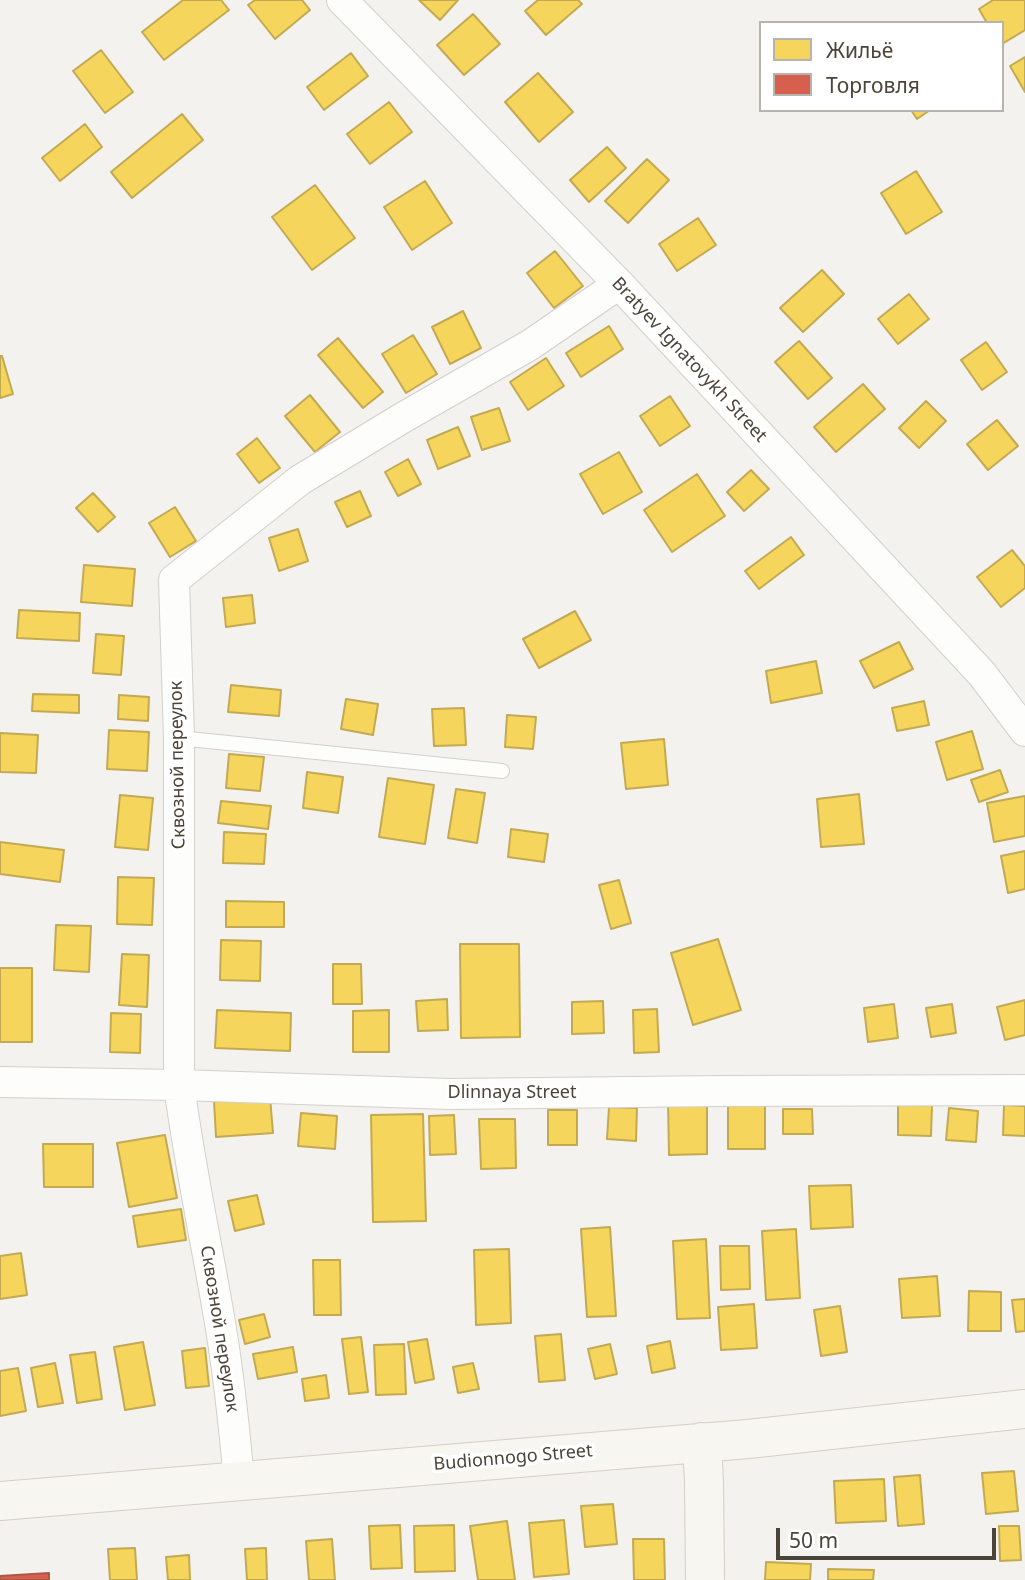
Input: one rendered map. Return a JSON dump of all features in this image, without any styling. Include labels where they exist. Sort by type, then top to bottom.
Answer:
[{"type":"street","name":"Bratyev Ignatovykh Street","points":[[342,0],[619,285],[982,674],[1025,731]]},
{"type":"street","name":"Сквозной переулок","points":[[239,1481],[219,1314],[179,1085],[179,738],[174,580],[300,481],[404,417],[530,345],[619,285]]},
{"type":"street","name":"Dlinnaya Street","points":[[0,1082],[450,1094],[1025,1090]]},
{"type":"street","name":"Budionnogo Street","points":[[0,1501],[748,1439],[1025,1409]]},
{"type":"street","points":[[702,1442],[705,1580]]},
{"type":"lane","points":[[179,738],[502,771]]},
{"type":"building: Жильё","points":[[183,0],[221,0],[229,10],[164,60],[142,32]]},
{"type":"building: Жильё","points":[[255,0],[302,0],[310,10],[275,39],[248,5]]},
{"type":"building: Жильё","points":[[419,0],[458,0],[440,20]]},
{"type":"building: Жильё","points":[[538,0],[578,0],[582,4],[546,35],[525,11]]},
{"type":"building: Жильё","points":[[993,0],[1025,0],[1025,30],[1004,43],[1004,21],[986,21],[979,9]]},
{"type":"building: Жильё","points":[[473,14],[500,44],[464,75],[437,45]]},
{"type":"building: Жильё","points":[[101,50],[133,92],[105,113],[73,71]]},
{"type":"building: Жильё","points":[[351,53],[368,76],[324,110],[307,87]]},
{"type":"building: Жильё","points":[[1025,57],[1025,92],[1010,66]]},
{"type":"building: Жильё","points":[[538,73],[573,112],[539,142],[505,102]]},
{"type":"building: Жильё","points":[[389,102],[412,132],[370,164],[347,134]]},
{"type":"building: Жильё","points":[[912,112],[927,112],[917,119]]},
{"type":"building: Жильё","points":[[182,114],[203,140],[132,198],[111,172]]},
{"type":"building: Жильё","points":[[85,124],[102,147],[60,181],[42,158]]},
{"type":"building: Жильё","points":[[607,147],[626,168],[589,202],[570,180]]},
{"type":"building: Жильё","points":[[647,159],[669,180],[628,223],[605,201]]},
{"type":"building: Жильё","points":[[916,171],[942,212],[906,234],[881,193]]},
{"type":"building: Жильё","points":[[425,181],[452,223],[412,250],[384,207]]},
{"type":"building: Жильё","points":[[315,185],[355,238],[312,270],[272,217]]},
{"type":"building: Жильё","points":[[698,218],[716,245],[677,271],[659,244]]},
{"type":"building: Жильё","points":[[555,251],[583,286],[554,308],[527,273]]},
{"type":"building: Жильё","points":[[822,270],[844,294],[803,332],[780,308]]},
{"type":"building: Жильё","points":[[909,294],[929,319],[898,344],[878,319]]},
{"type":"building: Жильё","points":[[463,311],[481,348],[450,364],[432,327]]},
{"type":"building: Жильё","points":[[609,326],[623,349],[581,377],[566,353]]},
{"type":"building: Жильё","points":[[413,335],[437,374],[406,393],[382,354]]},
{"type":"building: Жильё","points":[[338,338],[383,392],[363,408],[318,355]]},
{"type":"building: Жильё","points":[[799,341],[832,378],[808,399],[775,362]]},
{"type":"building: Жильё","points":[[986,342],[1007,372],[982,390],[961,360]]},
{"type":"building: Жильё","points":[[0,356],[13,394],[0,398]]},
{"type":"building: Жильё","points":[[546,358],[564,386],[528,410],[510,382]]},
{"type":"building: Жильё","points":[[863,384],[885,409],[836,452],[814,427]]},
{"type":"building: Жильё","points":[[310,395],[340,432],[315,452],[285,416]]},
{"type":"building: Жильё","points":[[670,396],[690,426],[660,446],[640,416]]},
{"type":"building: Жильё","points":[[926,401],[946,421],[919,448],[899,428]]},
{"type":"building: Жильё","points":[[499,408],[510,441],[482,450],[471,417]]},
{"type":"building: Жильё","points":[[997,420],[1018,446],[988,470],[967,444]]},
{"type":"building: Жильё","points":[[458,427],[470,456],[438,469],[427,440]]},
{"type":"building: Жильё","points":[[257,438],[280,468],[259,483],[237,454]]},
{"type":"building: Жильё","points":[[619,452],[642,492],[603,514],[580,474]]},
{"type":"building: Жильё","points":[[408,459],[421,484],[398,496],[385,472]]},
{"type":"building: Жильё","points":[[751,470],[769,489],[744,511],[727,492]]},
{"type":"building: Жильё","points":[[697,474],[725,516],[672,552],[644,510]]},
{"type":"building: Жильё","points":[[360,491],[371,516],[347,527],[335,502]]},
{"type":"building: Жильё","points":[[93,493],[115,517],[98,532],[76,508]]},
{"type":"building: Жильё","points":[[175,507],[196,541],[170,557],[149,523]]},
{"type":"building: Жильё","points":[[298,529],[308,561],[279,571],[269,538]]},
{"type":"building: Жильё","points":[[791,537],[804,555],[759,589],[745,571]]},
{"type":"building: Жильё","points":[[1012,550],[1025,566],[1025,588],[1001,607],[977,577]]},
{"type":"building: Жильё","points":[[84,565],[135,569],[132,606],[81,602]]},
{"type":"building: Жильё","points":[[252,595],[255,623],[226,627],[223,598]]},
{"type":"building: Жильё","points":[[19,610],[80,613],[79,641],[17,638]]},
{"type":"building: Жильё","points":[[575,611],[591,640],[539,668],[523,639]]},
{"type":"building: Жильё","points":[[96,634],[124,636],[121,675],[93,673]]},
{"type":"building: Жильё","points":[[899,642],[913,669],[874,688],[860,661]]},
{"type":"building: Жильё","points":[[816,661],[822,693],[771,703],[766,671]]},
{"type":"building: Жильё","points":[[231,685],[281,690],[279,716],[228,712]]},
{"type":"building: Жильё","points":[[33,694],[79,695],[79,713],[32,711]]},
{"type":"building: Жильё","points":[[119,695],[149,697],[148,721],[118,719]]},
{"type":"building: Жильё","points":[[346,699],[378,704],[373,735],[341,729]]},
{"type":"building: Жильё","points":[[924,701],[929,725],[897,731],[892,708]]},
{"type":"building: Жильё","points":[[464,708],[466,745],[434,746],[432,709]]},
{"type":"building: Жильё","points":[[507,715],[536,717],[533,749],[505,747]]},
{"type":"building: Жильё","points":[[109,730],[149,732],[147,771],[107,769]]},
{"type":"building: Жильё","points":[[972,731],[983,769],[947,780],[936,742]]},
{"type":"building: Жильё","points":[[0,733],[38,735],[36,773],[0,772]]},
{"type":"building: Жильё","points":[[664,739],[668,785],[626,789],[621,743]]},
{"type":"building: Жильё","points":[[229,754],[264,757],[260,791],[226,788]]},
{"type":"building: Жильё","points":[[1000,770],[1008,792],[979,802],[971,780]]},
{"type":"building: Жильё","points":[[307,772],[343,777],[338,813],[303,808]]},
{"type":"building: Жильё","points":[[388,778],[434,785],[425,844],[379,837]]},
{"type":"building: Жильё","points":[[456,789],[485,793],[477,843],[448,838]]},
{"type":"building: Жильё","points":[[859,794],[864,844],[821,847],[817,799]]},
{"type":"building: Жильё","points":[[120,795],[153,798],[148,850],[115,847]]},
{"type":"building: Жильё","points":[[1025,796],[1025,836],[994,842],[987,803]]},
{"type":"building: Жильё","points":[[221,801],[271,806],[268,829],[218,823]]},
{"type":"building: Жильё","points":[[511,829],[548,834],[544,862],[508,857]]},
{"type":"building: Жильё","points":[[224,832],[266,834],[264,864],[223,863]]},
{"type":"building: Жильё","points":[[0,842],[64,850],[60,882],[0,874]]},
{"type":"building: Жильё","points":[[1025,851],[1025,889],[1008,893],[1001,856]]},
{"type":"building: Жильё","points":[[118,877],[154,878],[152,925],[117,924]]},
{"type":"building: Жильё","points":[[619,880],[631,923],[611,929],[599,885]]},
{"type":"building: Жильё","points":[[226,901],[284,902],[284,927],[226,927]]},
{"type":"building: Жильё","points":[[56,925],[91,926],[89,972],[54,970]]},
{"type":"building: Жильё","points":[[718,939],[741,1010],[693,1025],[671,953]]},
{"type":"building: Жильё","points":[[221,940],[261,941],[260,981],[220,980]]},
{"type":"building: Жильё","points":[[460,944],[519,944],[520,1037],[461,1038]]},
{"type":"building: Жильё","points":[[122,954],[149,955],[147,1007],[119,1005]]},
{"type":"building: Жильё","points":[[333,964],[361,964],[362,1004],[333,1004]]},
{"type":"building: Жильё","points":[[0,968],[32,968],[32,1042],[0,1042]]},
{"type":"building: Жильё","points":[[447,999],[448,1030],[418,1031],[416,1001]]},
{"type":"building: Жильё","points":[[1025,1000],[1025,1035],[1005,1040],[997,1007]]},
{"type":"building: Жильё","points":[[603,1001],[604,1033],[572,1034],[572,1002]]},
{"type":"building: Жильё","points":[[894,1004],[898,1038],[868,1042],[864,1008]]},
{"type":"building: Жильё","points":[[952,1004],[956,1033],[931,1037],[926,1008]]},
{"type":"building: Жильё","points":[[657,1009],[659,1052],[634,1053],[633,1010]]},
{"type":"building: Жильё","points":[[217,1010],[291,1013],[290,1051],[215,1048]]},
{"type":"building: Жильё","points":[[389,1010],[389,1052],[353,1052],[353,1011]]},
{"type":"building: Жильё","points":[[111,1013],[141,1014],[140,1053],[110,1052]]},
{"type":"building: Жильё","points":[[270,1097],[273,1133],[216,1137],[214,1101]]},
{"type":"building: Жильё","points":[[668,1100],[707,1100],[707,1154],[669,1155]]},
{"type":"building: Жильё","points":[[728,1102],[765,1102],[765,1149],[728,1149]]},
{"type":"building: Жильё","points":[[898,1105],[932,1105],[931,1136],[898,1135]]},
{"type":"building: Жильё","points":[[1004,1105],[1025,1106],[1025,1136],[1003,1135]]},
{"type":"building: Жильё","points":[[609,1107],[637,1108],[636,1141],[607,1139]]},
{"type":"building: Жильё","points":[[949,1108],[978,1111],[976,1142],[946,1140]]},
{"type":"building: Жильё","points":[[783,1109],[812,1109],[813,1134],[783,1134]]},
{"type":"building: Жильё","points":[[548,1110],[577,1110],[577,1145],[548,1145]]},
{"type":"building: Жильё","points":[[301,1113],[337,1116],[335,1149],[298,1146]]},
{"type":"building: Жильё","points":[[423,1114],[426,1221],[373,1222],[371,1115]]},
{"type":"building: Жильё","points":[[454,1115],[456,1154],[430,1155],[429,1116]]},
{"type":"building: Жильё","points":[[479,1119],[515,1119],[516,1168],[481,1169]]},
{"type":"building: Жильё","points":[[165,1135],[177,1198],[129,1207],[117,1143]]},
{"type":"building: Жильё","points":[[43,1144],[93,1144],[93,1187],[44,1187]]},
{"type":"building: Жильё","points":[[851,1185],[853,1227],[811,1229],[809,1186]]},
{"type":"building: Жильё","points":[[257,1195],[264,1224],[235,1231],[228,1201]]},
{"type":"building: Жильё","points":[[181,1209],[186,1240],[138,1247],[133,1216]]},
{"type":"building: Жильё","points":[[610,1227],[616,1316],[587,1317],[581,1229]]},
{"type":"building: Жильё","points":[[796,1229],[800,1298],[766,1300],[762,1231]]},
{"type":"building: Жильё","points":[[706,1239],[710,1318],[677,1319],[673,1241]]},
{"type":"building: Жильё","points":[[720,1246],[749,1246],[750,1289],[721,1290]]},
{"type":"building: Жильё","points":[[509,1249],[511,1323],[476,1325],[474,1250]]},
{"type":"building: Жильё","points":[[21,1253],[27,1295],[0,1299],[0,1256]]},
{"type":"building: Жильё","points":[[313,1260],[340,1260],[341,1315],[314,1315]]},
{"type":"building: Жильё","points":[[937,1276],[940,1316],[902,1318],[899,1279]]},
{"type":"building: Жильё","points":[[969,1291],[1001,1292],[1001,1331],[968,1331]]},
{"type":"building: Жильё","points":[[1025,1299],[1025,1331],[1016,1332],[1012,1300]]},
{"type":"building: Жильё","points":[[754,1304],[757,1348],[721,1350],[718,1307]]},
{"type":"building: Жильё","points":[[840,1306],[847,1352],[821,1356],[814,1310]]},
{"type":"building: Жильё","points":[[264,1314],[270,1337],[245,1344],[239,1320]]},
{"type":"building: Жильё","points":[[561,1334],[565,1380],[539,1382],[535,1336]]},
{"type":"building: Жильё","points":[[361,1337],[368,1392],[349,1394],[342,1339]]},
{"type":"building: Жильё","points":[[427,1339],[434,1379],[415,1383],[408,1342]]},
{"type":"building: Жильё","points":[[670,1341],[675,1368],[652,1373],[647,1346]]},
{"type":"building: Жильё","points":[[143,1342],[155,1405],[125,1410],[114,1347]]},
{"type":"building: Жильё","points":[[404,1344],[406,1394],[376,1395],[374,1345]]},
{"type":"building: Жильё","points":[[610,1344],[617,1374],[595,1379],[588,1349]]},
{"type":"building: Жильё","points":[[293,1347],[297,1372],[258,1379],[253,1354]]},
{"type":"building: Жильё","points":[[205,1348],[209,1386],[186,1388],[182,1351]]},
{"type":"building: Жильё","points":[[95,1352],[102,1399],[77,1403],[70,1355]]},
{"type":"building: Жильё","points":[[55,1363],[63,1403],[38,1407],[31,1368]]},
{"type":"building: Жильё","points":[[473,1363],[479,1389],[458,1393],[453,1367]]},
{"type":"building: Жильё","points":[[18,1368],[26,1411],[0,1416],[0,1371]]},
{"type":"building: Жильё","points":[[326,1375],[329,1398],[305,1401],[302,1379]]},
{"type":"building: Жильё","points":[[1014,1471],[1018,1511],[986,1514],[982,1473]]},
{"type":"building: Жильё","points":[[920,1475],[924,1524],[898,1526],[894,1477]]},
{"type":"building: Жильё","points":[[884,1479],[886,1521],[836,1523],[834,1481]]},
{"type":"building: Жильё","points":[[613,1504],[617,1544],[585,1547],[581,1506]]},
{"type":"building: Жильё","points":[[564,1520],[569,1574],[534,1577],[529,1523]]},
{"type":"building: Жильё","points":[[507,1521],[515,1580],[478,1580],[470,1526]]},
{"type":"building: Жильё","points":[[400,1525],[402,1568],[371,1569],[369,1526]]},
{"type":"building: Жильё","points":[[454,1525],[455,1571],[415,1572],[414,1526]]},
{"type":"building: Жильё","points":[[999,1526],[1019,1526],[1021,1560],[1000,1561]]},
{"type":"building: Жильё","points":[[332,1539],[335,1580],[309,1580],[306,1541]]},
{"type":"building: Жильё","points":[[633,1539],[664,1539],[665,1580],[634,1580]]},
{"type":"building: Жильё","points":[[135,1548],[137,1580],[110,1580],[108,1549]]},
{"type":"building: Жильё","points":[[266,1548],[267,1580],[247,1580],[245,1549]]},
{"type":"building: Жильё","points":[[189,1555],[190,1580],[168,1580],[166,1557]]},
{"type":"building: Жильё","points":[[766,1562],[811,1564],[810,1580],[765,1580]]},
{"type":"building: Жильё","points":[[828,1569],[874,1570],[873,1580],[828,1580]]},
{"type":"building: Торговля","points":[[49,1573],[49,1580],[0,1580],[0,1576]]}]
